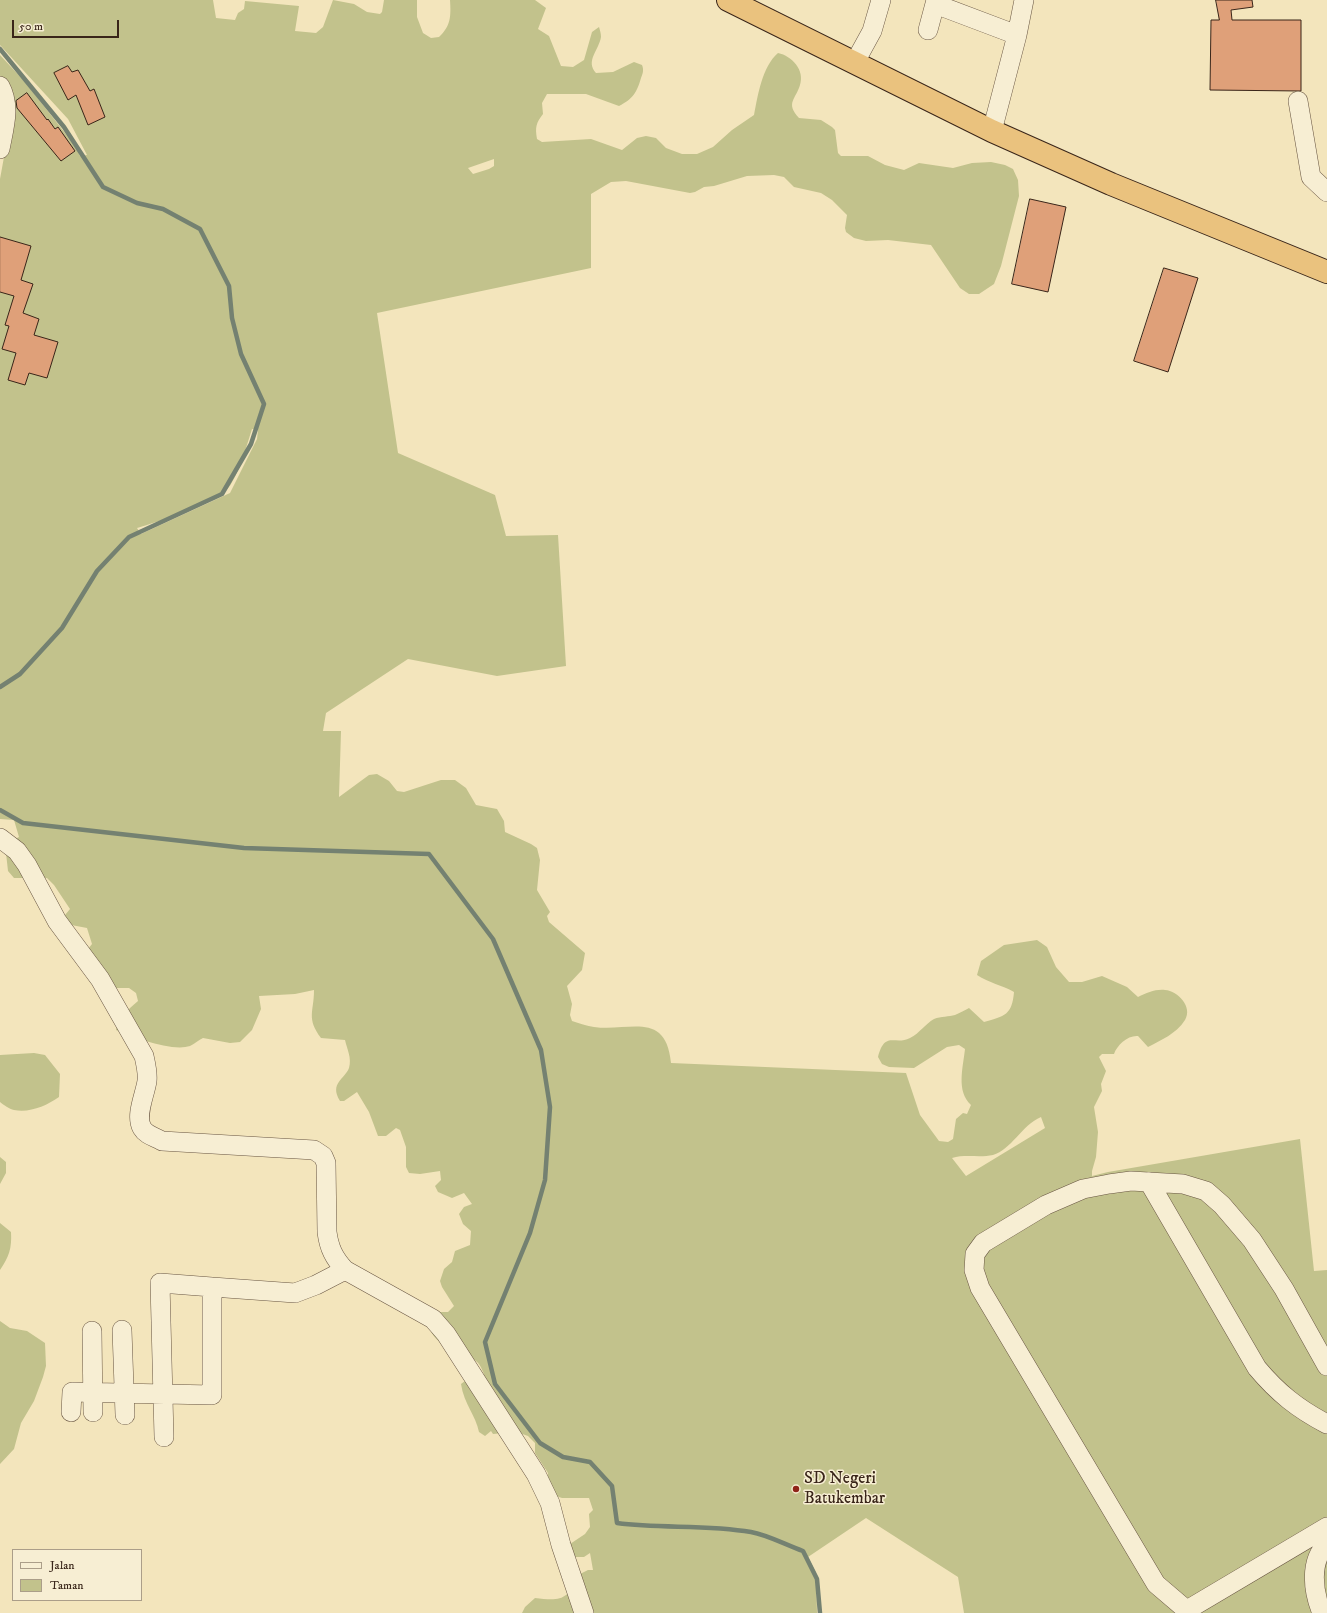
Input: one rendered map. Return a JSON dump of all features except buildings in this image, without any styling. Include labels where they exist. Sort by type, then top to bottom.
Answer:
[{"type":"highway","points":[[729,0],[992,131],[1111,184],[1327,272]]},
{"type":"street","points":[[854,62],[872,31],[881,0]]},
{"type":"street","points":[[992,131],[1017,35],[1024,0]]},
{"type":"street","points":[[928,30],[935,2],[1017,35]]},
{"type":"street","points":[[0,86],[5,97],[6,104],[6,117],[0,149]]},
{"type":"street","points":[[1298,101],[1311,177],[1327,192]]},
{"type":"street","points":[[0,838],[17,851],[27,865],[57,921],[100,980],[144,1056],[147,1067],[147,1082],[139,1120],[142,1128],[147,1134],[162,1141],[314,1150],[322,1156],[326,1163],[326,1232],[328,1243],[336,1261],[345,1270],[433,1319],[446,1334],[539,1480],[550,1503],[561,1545],[584,1613]]},
{"type":"street","points":[[1327,1366],[1284,1289],[1252,1240],[1222,1205],[1206,1191],[1183,1184],[1131,1181],[1083,1189],[1046,1205],[984,1242],[975,1254],[974,1270],[980,1288],[1156,1584],[1188,1611],[1327,1527]]},
{"type":"street","points":[[1149,1182],[1257,1368],[1272,1386],[1289,1402],[1327,1424]]},
{"type":"street","points":[[164,1437],[160,1283],[295,1293],[316,1285],[345,1270]]},
{"type":"street","points":[[71,1412],[72,1392],[212,1396],[212,1287]]},
{"type":"street","points":[[122,1330],[125,1415]]},
{"type":"street","points":[[92,1332],[93,1412]]},
{"type":"street","points":[[1322,1613],[1317,1600],[1314,1570],[1322,1550],[1327,1544]]},
{"type":"green space","points":[[0,0],[213,0],[216,18],[235,20],[238,13],[244,9],[245,1],[299,6],[295,31],[316,33],[323,27],[333,0],[354,4],[367,12],[380,14],[382,12],[384,0],[417,0],[417,17],[423,33],[431,38],[439,37],[448,25],[450,16],[450,0],[535,0],[546,8],[538,29],[549,36],[561,66],[573,67],[584,60],[592,32],[599,27],[601,37],[600,42],[592,60],[593,69],[596,73],[613,72],[634,62],[642,65],[643,70],[634,95],[628,101],[619,106],[586,94],[547,94],[542,103],[543,114],[537,123],[536,128],[537,139],[542,142],[591,139],[622,150],[637,138],[646,136],[656,138],[666,148],[682,154],[697,154],[713,147],[732,130],[754,115],[764,73],[778,53],[792,60],[796,64],[801,74],[800,85],[792,105],[795,113],[799,118],[821,120],[832,127],[835,130],[838,153],[841,156],[868,156],[885,165],[904,170],[919,163],[953,168],[972,163],[991,162],[1005,165],[1013,169],[1018,180],[1019,196],[1001,266],[994,284],[979,294],[969,294],[960,288],[931,245],[888,240],[866,241],[854,238],[846,232],[845,228],[847,215],[832,200],[821,193],[794,187],[784,177],[774,175],[747,176],[714,186],[704,187],[690,193],[626,181],[611,182],[591,194],[591,268],[377,313],[398,453],[495,495],[506,536],[558,535],[566,666],[497,676],[408,659],[326,713],[323,731],[341,731],[339,797],[369,775],[377,774],[389,781],[397,791],[404,792],[441,780],[455,780],[466,788],[476,805],[497,809],[504,821],[505,832],[537,848],[540,860],[537,890],[550,912],[547,916],[549,922],[585,953],[582,970],[567,986],[572,1004],[570,1015],[572,1021],[594,1027],[644,1027],[654,1030],[662,1036],[668,1046],[671,1063],[906,1073],[920,1115],[939,1141],[948,1142],[953,1139],[956,1119],[963,1113],[967,1114],[971,1105],[963,1093],[962,1086],[962,1071],[965,1049],[959,1045],[947,1047],[914,1068],[889,1067],[882,1064],[878,1057],[881,1049],[887,1041],[900,1041],[910,1038],[917,1034],[934,1019],[955,1015],[969,1008],[984,1022],[1002,1016],[1006,1013],[1011,1006],[1014,992],[977,975],[981,961],[1004,945],[1037,940],[1047,947],[1056,967],[1069,982],[1082,982],[1102,976],[1127,987],[1138,997],[1158,990],[1165,990],[1175,993],[1183,1000],[1186,1005],[1187,1015],[1185,1020],[1173,1033],[1148,1047],[1138,1036],[1130,1037],[1120,1044],[1114,1054],[1102,1054],[1099,1057],[1106,1071],[1101,1084],[1102,1091],[1094,1107],[1098,1132],[1096,1157],[1092,1176],[1300,1139],[1314,1271],[1327,1270],[1327,1613],[964,1613],[958,1577],[866,1518],[808,1557],[816,1573],[817,1613],[522,1613],[525,1607],[535,1598],[562,1598],[570,1590],[576,1576],[588,1570],[593,1570],[590,1553],[584,1557],[573,1557],[567,1546],[585,1534],[590,1527],[589,1514],[593,1510],[589,1498],[562,1498],[556,1496],[547,1479],[548,1473],[535,1453],[535,1443],[528,1436],[517,1432],[493,1434],[491,1431],[485,1436],[479,1432],[461,1384],[484,1374],[479,1364],[473,1359],[454,1358],[453,1352],[438,1340],[431,1331],[428,1319],[430,1312],[448,1312],[454,1306],[440,1281],[444,1269],[452,1262],[455,1251],[470,1245],[471,1231],[463,1224],[459,1214],[464,1207],[472,1204],[464,1193],[452,1198],[438,1192],[435,1186],[441,1180],[440,1171],[420,1174],[409,1173],[406,1167],[406,1147],[400,1130],[396,1128],[386,1136],[378,1136],[369,1112],[357,1092],[344,1101],[340,1101],[336,1090],[339,1082],[349,1068],[349,1054],[345,1040],[321,1038],[316,1031],[312,1020],[314,990],[295,994],[259,996],[261,1009],[252,1030],[240,1042],[230,1043],[203,1038],[190,1046],[173,1047],[142,1040],[123,1033],[116,1030],[117,1025],[124,1014],[138,1001],[136,993],[129,988],[108,988],[81,958],[92,944],[87,928],[66,924],[65,915],[70,909],[54,885],[47,878],[14,878],[8,871],[5,844],[19,837],[14,820],[0,819],[0,179],[10,124],[0,79],[0,55],[25,82],[76,147],[80,156],[87,155],[68,119],[0,45]],"holes":[[[494,159],[494,166],[489,169],[473,174],[468,168]],[[202,236],[211,248],[222,271],[220,272]],[[252,429],[258,430],[257,439],[230,493],[141,534],[137,528],[188,510],[215,498],[225,491],[231,484],[238,471]],[[1041,1117],[1045,1128],[966,1176],[952,1158],[962,1156],[993,1155],[1005,1148],[1034,1121]]]},
{"type":"green space","points":[[34,1053],[45,1055],[60,1074],[59,1097],[32,1110],[20,1111],[10,1109],[0,1102],[0,1055]]},
{"type":"green space","points":[[0,1157],[6,1162],[6,1173],[0,1184]]},
{"type":"green space","points":[[0,1223],[11,1232],[11,1238],[6,1261],[0,1270]]},
{"type":"green space","points":[[0,1321],[10,1328],[27,1331],[45,1343],[46,1366],[34,1401],[21,1423],[14,1449],[0,1464]]},
{"type":"waterway","points":[[0,49],[64,127],[103,187],[137,203],[163,209],[200,229],[229,286],[232,318],[241,354],[264,404],[251,444],[222,494],[129,537],[97,571],[62,628],[20,674],[0,687]]},
{"type":"waterway","points":[[0,810],[23,823],[244,848],[429,854],[493,939],[541,1050],[550,1107],[545,1180],[530,1233],[485,1342],[495,1384],[540,1443],[563,1457],[590,1462],[612,1486],[617,1523],[650,1526],[717,1528],[751,1532],[803,1551],[817,1579],[820,1613]]},
{"type":"place","name":"SD Negeri Batukembar","points":[[796,1489]]}]
